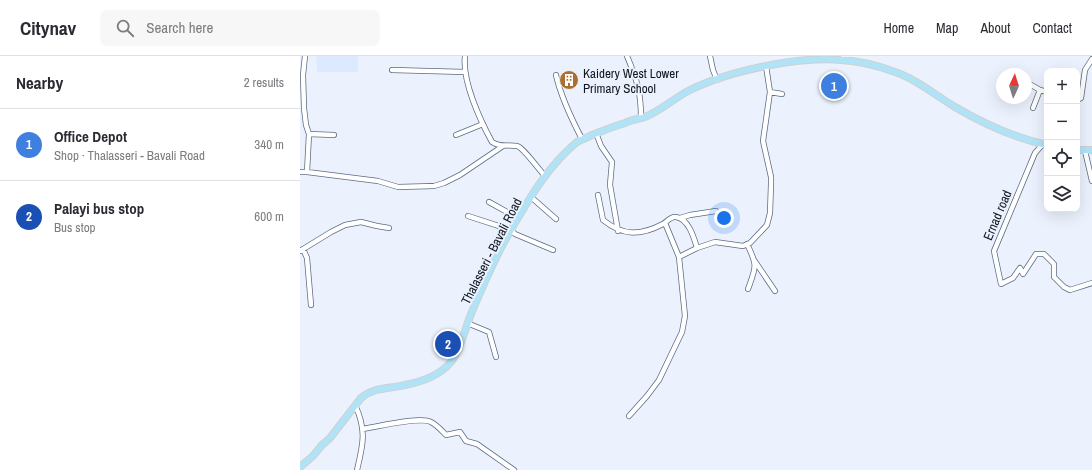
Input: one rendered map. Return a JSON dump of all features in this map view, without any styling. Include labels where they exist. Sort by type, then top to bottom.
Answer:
[{"type":"main road","name":"Thalasseri - Bavali Road","points":[[300,467],[313,456],[322,444],[330,438],[355,405],[367,393],[378,389],[405,385],[426,379],[441,370],[451,361],[489,274],[511,230],[545,176],[566,151],[582,139],[611,127],[658,111],[686,92],[701,84],[739,72],[766,66],[815,59],[849,59],[893,71],[917,83],[950,104],[985,123],[1016,136],[1044,145]]},
{"type":"street","points":[[305,56],[302,84],[306,125],[309,134],[307,172]]},
{"type":"street","points":[[465,56],[465,72],[470,92],[492,142],[496,146],[516,146],[522,149],[545,176]]},
{"type":"street","points":[[627,56],[635,72],[638,85],[641,118]]},
{"type":"street","points":[[710,56],[712,70],[717,80]]},
{"type":"street","points":[[1080,98],[1085,70],[1092,58]]},
{"type":"street","points":[[679,257],[697,248],[715,242],[743,246],[757,236],[767,225],[770,213],[771,177],[763,141],[770,92],[766,66]]},
{"type":"street","points":[[392,70],[465,72]]},
{"type":"street","points":[[556,75],[559,90],[572,122],[582,139]]},
{"type":"street","points":[[1032,85],[1044,91]]},
{"type":"street","points":[[1033,108],[1040,90]]},
{"type":"street","points":[[770,92],[782,94]]},
{"type":"street","points":[[456,135],[483,124]]},
{"type":"street","points":[[309,134],[334,135]]},
{"type":"street","points":[[596,134],[601,146],[612,162],[610,185],[618,230]]},
{"type":"street","points":[[300,172],[378,181],[398,187],[434,186],[460,175],[503,146]]},
{"type":"street","name":"Ernad road","points":[[1044,146],[1035,153],[994,251],[1001,284],[1013,278],[1020,268],[1023,274],[1036,254],[1044,254],[1054,264],[1054,277],[1064,287],[1070,290],[1092,284]]},
{"type":"street","points":[[1089,150],[1092,181]]},
{"type":"street","points":[[598,195],[603,220],[618,230],[627,233],[640,232],[665,223],[671,217],[675,216],[683,220],[693,234],[697,248]]},
{"type":"street","points":[[532,197],[556,219]]},
{"type":"street","points":[[489,202],[518,218]]},
{"type":"street","points":[[680,218],[716,211]]},
{"type":"street","points":[[468,216],[511,230],[516,234],[553,250]]},
{"type":"street","points":[[311,305],[307,258],[301,250],[345,225],[361,222],[390,228]]},
{"type":"street","points":[[629,416],[659,380],[682,332],[685,316],[679,257],[665,223]]},
{"type":"street","points":[[747,244],[754,260],[775,291]]},
{"type":"street","points":[[748,289],[754,271],[754,260]]},
{"type":"street","points":[[468,323],[489,332],[496,357]]},
{"type":"street","points":[[355,405],[361,420],[362,429],[362,447],[357,470]]},
{"type":"street","points":[[362,429],[399,422],[419,420],[430,422],[446,435],[460,432],[466,441],[477,444],[514,470]]},
{"type":"shaded area","points":[[316,56],[358,56],[358,72],[317,72]]},
{"type":"place","name":"Kaidery West Lower Primary School","points":[[569,80]]},
{"type":"place","name":"Office Depot","points":[[834,86]]},
{"type":"place","name":"Palayi bus stop","points":[[448,344]]}]
